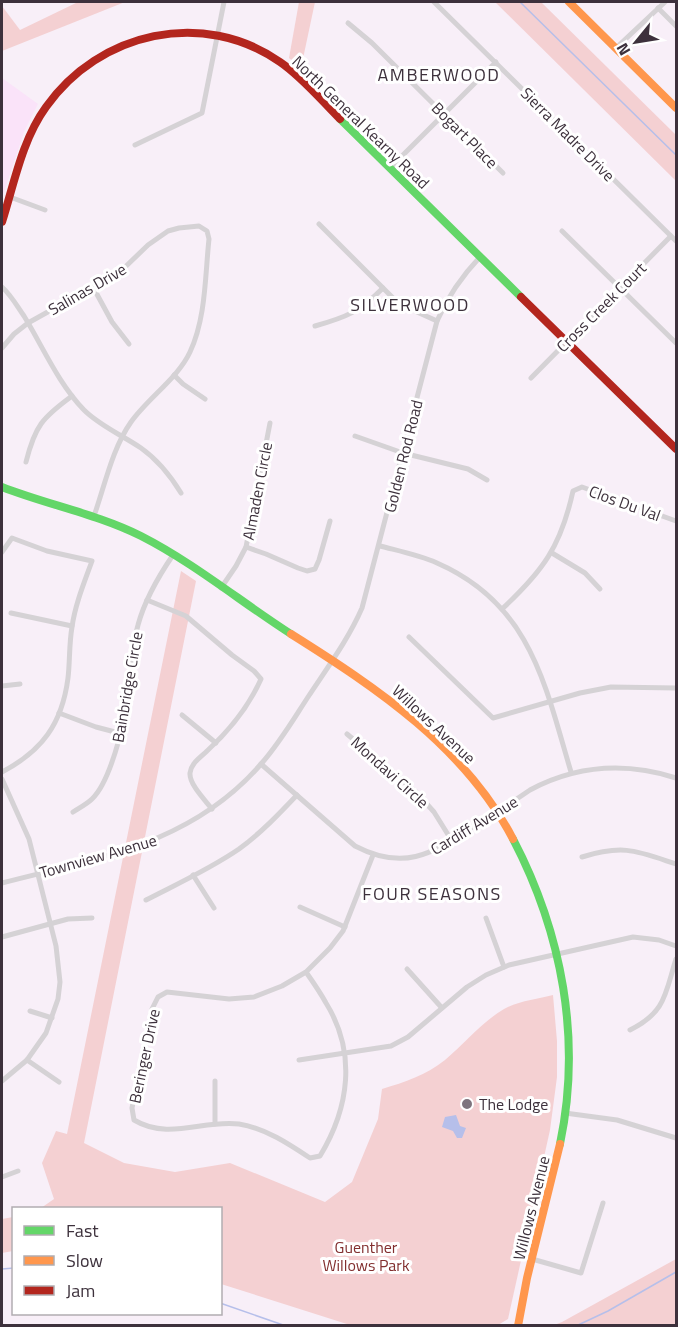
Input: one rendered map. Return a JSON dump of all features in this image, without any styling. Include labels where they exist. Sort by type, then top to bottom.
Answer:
[{"type":"street","points":[[135,145],[202,113],[224,2]]},
{"type":"street","name":"Sierra Madre Drive","points":[[434,2],[676,241]]},
{"type":"street","points":[[569,2],[676,108]]},
{"type":"street","points":[[616,48],[665,2]]},
{"type":"street","points":[[658,8],[676,26]]},
{"type":"street","name":"Bogart Place","points":[[348,23],[372,43],[503,173]]},
{"type":"street","name":"North General Kearny Road","points":[[2,222],[27,144],[39,117],[58,91],[86,64],[106,51],[142,37],[166,33],[218,35],[238,41],[279,61],[676,449]]},
{"type":"street","points":[[390,168],[496,62]]},
{"type":"street","points":[[10,197],[45,210]]},
{"type":"street","points":[[319,224],[406,307],[437,321]]},
{"type":"street","name":"Salinas Drive","points":[[2,348],[28,323],[121,271],[148,245],[168,231],[200,226],[207,231],[209,239],[203,308],[190,352],[174,375]]},
{"type":"street","points":[[562,231],[676,343]]},
{"type":"street","name":"Cross Creek Court","points":[[531,378],[671,236]]},
{"type":"street","name":"Golden Rod Road","points":[[332,660],[348,636],[362,608],[437,321],[459,279],[480,257]]},
{"type":"street","points":[[2,287],[8,292],[72,396],[84,410],[98,422],[154,458],[170,475],[181,493]]},
{"type":"street","points":[[93,287],[112,322],[129,344]]},
{"type":"street","points":[[315,326],[343,318],[360,310],[384,288]]},
{"type":"street","points":[[94,516],[123,437],[130,423],[144,405],[174,375],[205,399]]},
{"type":"street","points":[[26,462],[32,438],[38,426],[49,413],[72,396]]},
{"type":"street","name":"Almaden Circle","points":[[221,588],[246,547],[270,423]]},
{"type":"street","points":[[354,436],[403,453],[468,469],[487,480]]},
{"type":"street","name":"Willows Avenue","points":[[2,487],[35,500],[94,516],[141,536],[173,555],[377,690],[436,740],[468,773],[496,812],[531,875],[546,915],[558,954],[568,1022],[568,1089],[561,1138],[518,1326]]},
{"type":"street","name":"Clos Du Val","points":[[552,553],[563,527],[573,491],[582,487],[676,521]]},
{"type":"street","points":[[246,547],[307,571],[315,569],[330,521]]},
{"type":"street","points":[[2,552],[12,538],[47,551],[92,561],[72,626],[68,679],[59,713],[36,750],[2,772]]},
{"type":"street","points":[[380,546],[439,564],[474,585],[502,609],[534,657],[571,772]]},
{"type":"street","points":[[502,609],[532,579],[552,553],[585,573],[600,589]]},
{"type":"street","name":"Bainbridge Circle","points":[[73,812],[92,799],[109,771],[129,692],[133,645],[147,600],[173,555]]},
{"type":"street","points":[[147,600],[186,616],[232,655],[254,670],[261,679],[240,715],[193,765],[191,780],[212,809]]},
{"type":"street","points":[[11,614],[72,626]]},
{"type":"street","points":[[409,637],[493,718],[610,687],[676,688]]},
{"type":"street","name":"Townview Avenue","points":[[2,883],[147,843],[192,822],[212,809],[232,794],[281,740],[332,660]]},
{"type":"street","points":[[2,686],[20,684]]},
{"type":"street","points":[[59,713],[119,733]]},
{"type":"street","points":[[182,715],[216,743]]},
{"type":"street","name":"Mondavi Circle","points":[[347,734],[416,792],[434,812],[452,841]]},
{"type":"street","name":"Cardiff Avenue","points":[[261,764],[355,846],[383,858],[417,857],[439,849],[545,782],[571,772],[601,767],[620,767],[657,771],[676,778]]},
{"type":"street","points":[[2,779],[22,820],[38,874],[59,962],[60,982],[58,999],[46,1033],[27,1060],[2,1081]]},
{"type":"street","points":[[146,900],[240,848],[276,818],[297,795]]},
{"type":"street","points":[[582,857],[616,849],[640,852],[676,864]]},
{"type":"street","name":"Beringer Drive","points":[[215,1124],[181,1130],[143,1125],[134,1120],[132,1108],[152,1009],[158,997],[167,992],[229,999],[254,997],[282,986],[306,972],[330,948],[345,927],[373,855]]},
{"type":"street","points":[[193,875],[214,908]]},
{"type":"street","points":[[300,907],[345,927]]},
{"type":"street","points":[[2,937],[68,919],[92,918]]},
{"type":"street","points":[[486,918],[504,967]]},
{"type":"street","points":[[299,1060],[378,1049],[400,1042],[467,987],[504,967],[633,937],[659,940],[676,946]]},
{"type":"street","points":[[630,1030],[647,1022],[659,1008],[676,959]]},
{"type":"street","points":[[407,969],[442,1008]]},
{"type":"street","points":[[215,1081],[215,1124],[238,1124],[256,1129],[310,1158],[321,1156],[337,1124],[342,1104],[346,1083],[346,1053],[327,1003],[306,972]]},
{"type":"street","points":[[30,1011],[52,1018]]},
{"type":"street","points":[[27,1060],[59,1082]]},
{"type":"street","points":[[565,1113],[617,1120],[676,1138]]},
{"type":"street","points":[[2,1177],[18,1171]]},
{"type":"street","points":[[532,1259],[581,1273],[603,1203]]},
{"type":"shaded area","points":[[2,78],[38,104],[24,132],[2,198]]},
{"type":"green space","points":[[78,2],[125,2],[2,51],[2,6],[20,30]]},
{"type":"green space","points":[[299,2],[315,2],[301,68],[289,58]]},
{"type":"green space","points":[[495,2],[541,2],[676,135],[676,181]]},
{"type":"green space","name":"Guenther Willows Park","points":[[181,571],[196,581],[84,1143],[124,1163],[175,1172],[230,1163],[325,1202],[352,1182],[378,1119],[382,1089],[415,1078],[438,1065],[488,1020],[504,1009],[553,995],[557,1077],[550,1130],[508,1319],[498,1325],[350,1325],[222,1284],[222,1207],[42,1207],[54,1199],[42,1163],[56,1131],[67,1134]]},
{"type":"green space","points":[[12,1217],[12,1251],[2,1253],[2,1219]]},
{"type":"green space","points":[[676,1259],[676,1325],[554,1325],[562,1322]]},
{"type":"water","points":[[456,1115],[460,1126],[466,1128],[462,1138],[457,1138],[453,1131],[442,1127],[445,1117]]},
{"type":"waterway","points":[[520,2],[676,155]]},
{"type":"waterway","points":[[2,1269],[12,1268]]},
{"type":"waterway","points":[[576,1326],[608,1311],[676,1272]]},
{"type":"waterway","points":[[222,1304],[286,1326]]},
{"type":"traffic: fast","points":[[340,119],[521,297]]},
{"type":"traffic: fast","points":[[2,487],[107,522],[141,536],[199,570],[291,634]]},
{"type":"traffic: fast","points":[[513,839],[544,912],[563,987],[568,1026],[569,1065],[560,1144]]},
{"type":"traffic: slow","points":[[569,2],[676,108]]},
{"type":"traffic: slow","points":[[291,634],[355,676],[416,722],[470,776],[493,806],[513,839]]},
{"type":"traffic: slow","points":[[518,1326],[527,1278],[560,1144]]},
{"type":"traffic: jam","points":[[2,222],[25,148],[46,107],[68,81],[94,61],[123,46],[154,36],[186,33],[218,36],[250,45],[288,68],[340,119]]},
{"type":"traffic: jam","points":[[521,297],[676,449]]},
{"type":"place","name":"The Lodge","points":[[467,1104]]},
{"type":"district","name":"AMBERWOOD","points":[[439,75]]},
{"type":"district","name":"SILVERWOOD","points":[[410,305]]},
{"type":"district","name":"FOUR SEASONS","points":[[432,894]]}]
